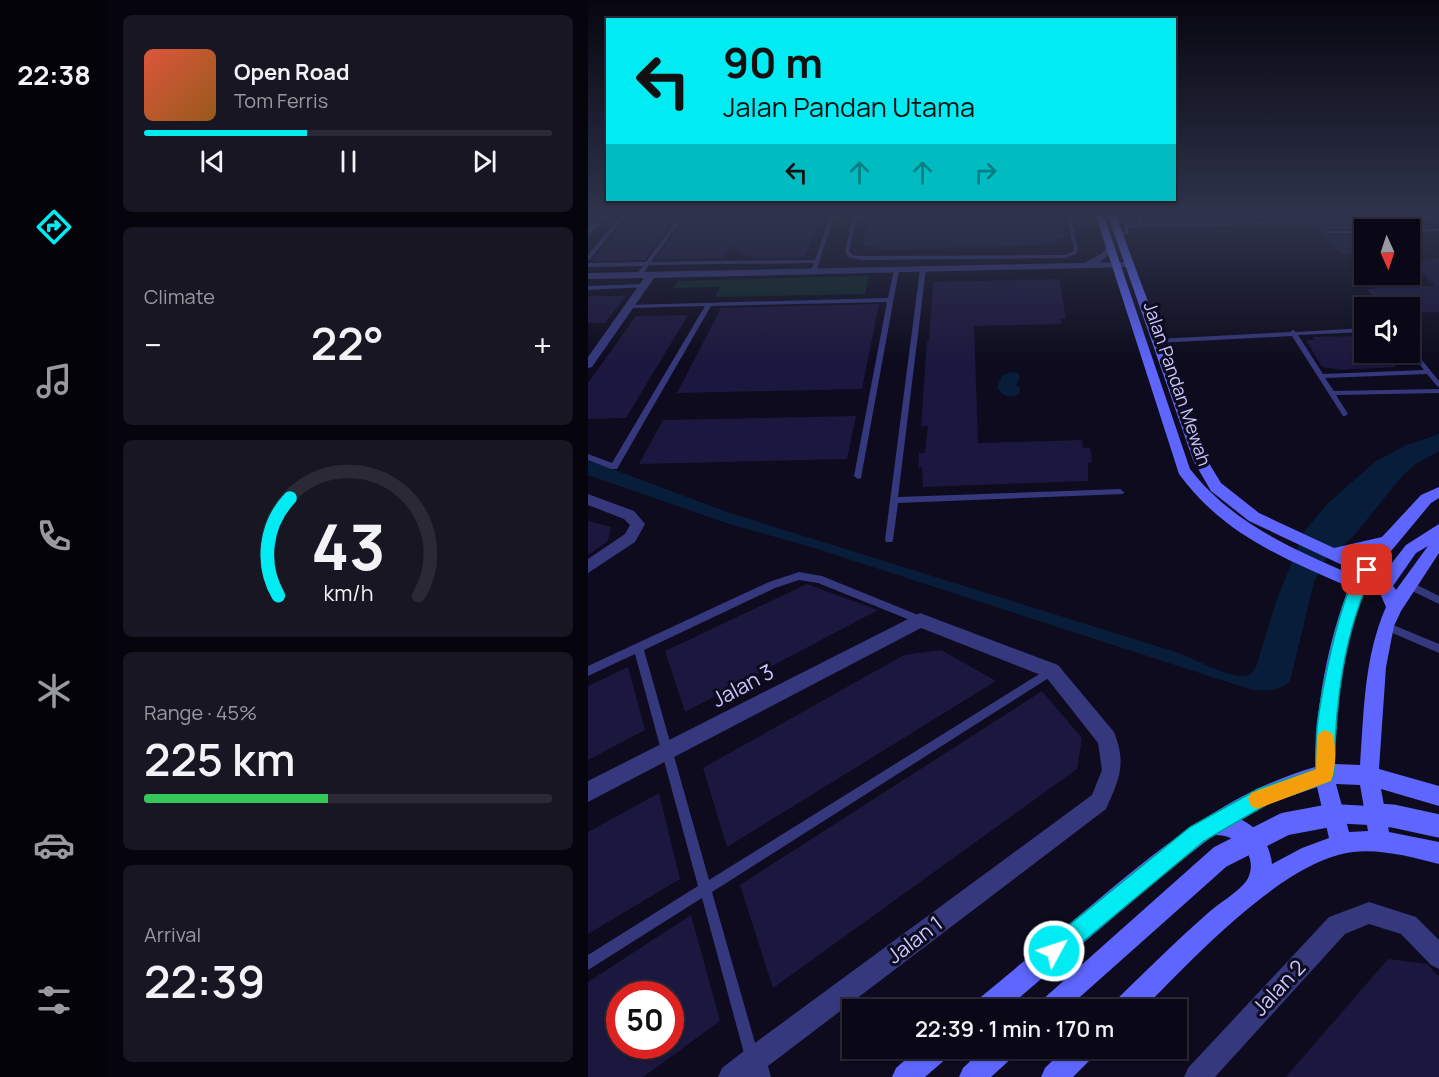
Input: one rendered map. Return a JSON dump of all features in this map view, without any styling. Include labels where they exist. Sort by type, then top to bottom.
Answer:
[{"type":"main road","name":"Jalan Pandan Mewah","points":[[1123,265],[1156,339],[1200,460],[1216,487],[1254,517],[1334,554],[1363,577]]},
{"type":"main road","name":"Jalan Pandan Mewah","points":[[1123,265],[1184,471],[1193,486],[1219,513],[1290,553],[1327,570],[1363,577]]},
{"type":"main road","points":[[1341,844],[1324,775],[1326,727],[1348,615],[1363,577],[1426,499],[1439,492]]},
{"type":"main road","points":[[1384,585],[1411,549],[1439,530]]},
{"type":"main road","points":[[1334,554],[1368,548],[1390,541]]},
{"type":"main road","points":[[1380,842],[1369,777],[1377,667],[1386,626],[1394,607],[1439,541]]},
{"type":"main road","points":[[1327,570],[1346,595],[1348,615]]},
{"type":"main road","points":[[1363,577],[1384,585],[1394,607]]},
{"type":"main road","points":[[998,999],[1175,850],[1210,825],[1265,795],[1324,775],[1369,777],[1439,796]]},
{"type":"main road","points":[[1060,999],[1221,856],[1285,824],[1341,814],[1393,816],[1439,826]]},
{"type":"main road","points":[[1210,825],[1225,823],[1248,835],[1255,842],[1261,858],[1261,871],[1254,889]]},
{"type":"main road","points":[[1135,999],[1192,944],[1254,889],[1306,858],[1341,844],[1380,842],[1439,852]]},
{"type":"main road","points":[[905,1077],[926,1059]]},
{"type":"main road","points":[[972,1077],[992,1059]]},
{"type":"main road","points":[[1054,1077],[1072,1059]]},
{"type":"street","points":[[588,276],[896,270],[922,274],[998,263]]},
{"type":"street","points":[[1007,263],[1123,265]]},
{"type":"street","points":[[1085,266],[1090,263]]},
{"type":"street","points":[[588,365],[651,275]]},
{"type":"street","points":[[588,500],[629,515],[639,524],[630,538],[588,567]]},
{"type":"street","points":[[920,620],[1052,670]]},
{"type":"street","name":"Jalan 3","points":[[588,792],[920,620]]},
{"type":"street","name":"Jalan 1","points":[[731,1077],[756,1069],[1099,802],[1112,770],[1107,739],[1052,670]]},
{"type":"street","name":"Jalan 2","points":[[1197,1077],[1337,925],[1369,913],[1408,925],[1439,957]]},
{"type":"lane","points":[[588,265],[689,263]]},
{"type":"lane","points":[[813,272],[816,263]]},
{"type":"lane","points":[[639,275],[647,264]]},
{"type":"lane","points":[[858,476],[896,270]]},
{"type":"lane","points":[[889,540],[922,274]]},
{"type":"lane","points":[[588,288],[643,286]]},
{"type":"lane","points":[[630,306],[890,300]]},
{"type":"lane","points":[[588,457],[614,467],[709,304]]},
{"type":"lane","points":[[1156,339],[1230,338],[1293,332],[1354,330]]},
{"type":"lane","points":[[1293,332],[1345,414]]},
{"type":"lane","points":[[1420,362],[1439,386]]},
{"type":"lane","points":[[1321,376],[1428,372]]},
{"type":"lane","points":[[1332,393],[1439,391]]},
{"type":"lane","points":[[894,500],[1120,492]]},
{"type":"lane","points":[[588,671],[772,585],[799,576],[819,579],[920,620]]},
{"type":"lane","points":[[1409,585],[1439,600]]},
{"type":"lane","points":[[1386,626],[1439,649]]},
{"type":"lane","points":[[639,647],[756,1069]]},
{"type":"lane","points":[[588,963],[706,891],[1052,670]]},
{"type":"green space","points":[[869,276],[865,294],[715,297],[720,287],[673,288],[678,281]]},
{"type":"water","points":[[1010,372],[1018,373],[1020,377],[1016,385],[1020,388],[1020,393],[1010,397],[1001,393],[997,387],[1002,376]]},
{"type":"water","points":[[1439,434],[1439,451],[1416,464],[1403,475],[1352,538],[1327,557],[1314,582],[1290,681],[1266,691],[1249,689],[811,547],[729,524],[588,475],[588,460],[730,513],[1179,653],[1230,674],[1245,676],[1256,667],[1277,599],[1304,532],[1328,503],[1375,462],[1404,446]]},
{"type":"building","points":[[1420,263],[1439,263],[1439,312],[1420,313],[1420,297],[1374,297],[1367,289],[1375,289],[1373,287],[1435,286],[1420,270]]},
{"type":"building","points":[[1059,279],[1066,319],[1061,319],[1062,324],[974,326],[978,443],[1082,440],[1083,448],[1090,448],[1092,462],[1088,463],[1088,481],[923,487],[922,467],[918,468],[919,453],[925,453],[928,426],[921,426],[933,282]]},
{"type":"building","points":[[588,296],[626,296],[605,323],[588,323]]},
{"type":"building","points":[[879,304],[862,389],[677,393],[721,308]]},
{"type":"building","points":[[688,315],[626,418],[588,419],[588,383],[636,316]]},
{"type":"building","points":[[1354,336],[1354,363],[1393,363],[1396,367],[1339,370],[1322,367],[1306,340],[1314,340],[1313,337]]},
{"type":"building","points":[[856,416],[847,459],[639,464],[663,420]]},
{"type":"building","points":[[588,521],[611,527],[608,541],[588,555]]},
{"type":"building","points":[[807,584],[878,610],[685,712],[665,651]]},
{"type":"building","points":[[941,650],[996,681],[727,847],[703,768],[904,655]]},
{"type":"building","points":[[628,667],[645,730],[588,760],[588,686]]},
{"type":"building","points":[[1042,691],[1082,738],[1077,769],[773,988],[740,885]]},
{"type":"building","points":[[659,793],[680,879],[588,934],[588,832]]},
{"type":"building","points":[[691,915],[720,1021],[684,1047],[684,981],[606,981],[606,1059],[668,1059],[643,1077],[588,1077],[588,982]]},
{"type":"building","points":[[1388,959],[1427,964],[1439,977],[1439,1077],[1286,1077]]},
{"type":"slow traffic","points":[[1257,799],[1324,775],[1325,739]]},
{"type":"route","points":[[1054,951],[1158,863],[1210,825],[1265,795],[1324,775],[1326,727],[1336,667],[1348,615],[1358,584],[1367,570]]}]
